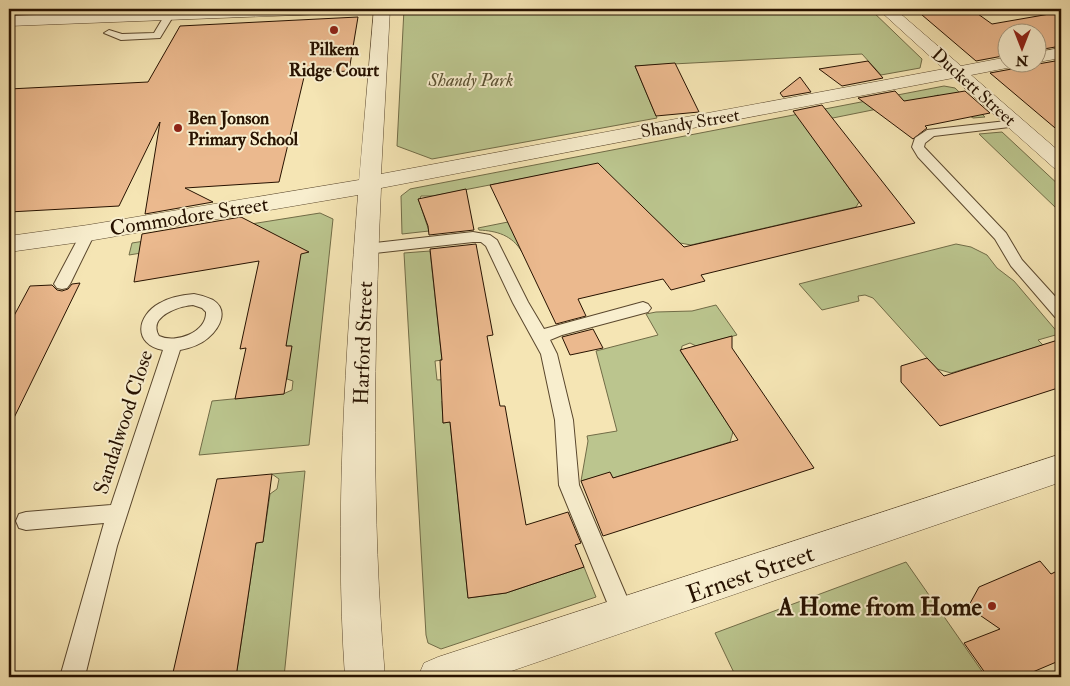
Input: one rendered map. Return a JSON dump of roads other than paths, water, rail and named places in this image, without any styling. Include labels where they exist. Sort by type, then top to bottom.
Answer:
[{"type":"street","points":[[9,21],[325,9]]},
{"type":"street","name":"Harford Street","points":[[365,677],[359,579],[360,420],[369,185],[382,9]]},
{"type":"street","name":"Duckett Street","points":[[886,9],[1061,164]]},
{"type":"street","points":[[1048,55],[1061,53]]},
{"type":"street","name":"Shandy Street","points":[[369,185],[442,169],[998,64]]},
{"type":"street","name":"Commodore Street","points":[[9,244],[88,233],[369,185]]},
{"type":"street","name":"Ernest Street","points":[[438,677],[1061,468]]},
{"type":"lane","points":[[108,33],[121,37],[157,36],[169,15]]},
{"type":"lane","points":[[1015,124],[952,129],[931,133],[919,141],[918,147],[1001,236],[1016,263],[1061,313]]},
{"type":"lane","points":[[62,284],[88,233]]},
{"type":"lane","points":[[366,249],[473,237],[489,240],[549,354],[560,397],[569,485],[624,616]]},
{"type":"lane","points":[[541,337],[558,330],[643,308]]},
{"type":"lane","name":"Sandalwood Close","points":[[71,677],[74,672],[107,546],[173,346]]},
{"type":"lane","name":"Sandalwood Close","points":[[26,521],[118,513]]},
{"type":"place","name":"Pilkem Ridge Court","points":[[334,30]]},
{"type":"place","name":"Ben Jonson Primary School","points":[[178,128]]},
{"type":"place","name":"A Home from Home","points":[[992,606]]},
{"type":"park label","name":"Shandy Park","points":[[471,80]]}]
